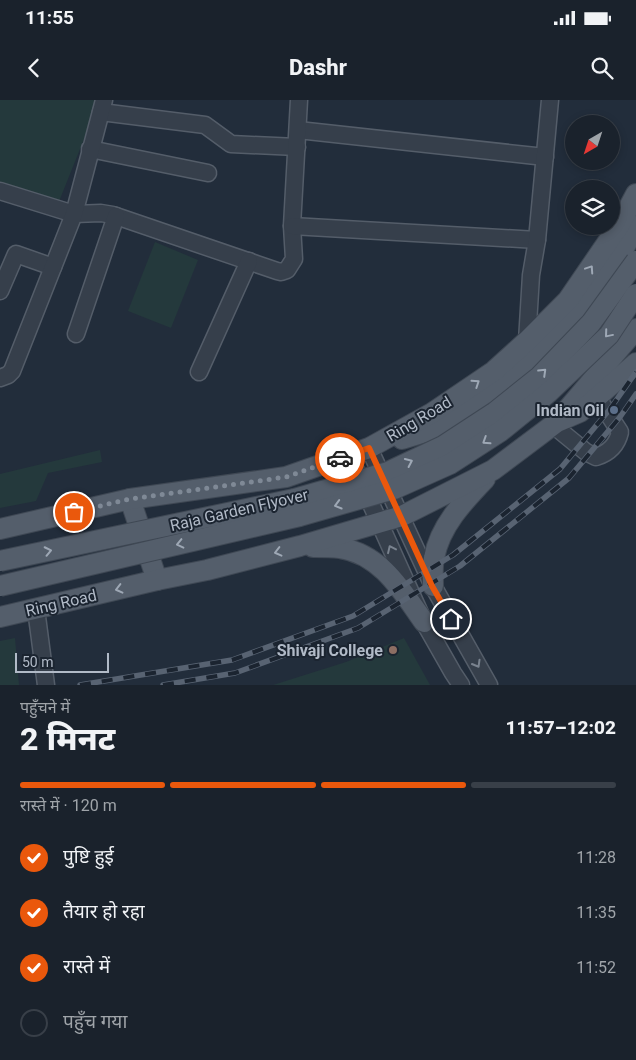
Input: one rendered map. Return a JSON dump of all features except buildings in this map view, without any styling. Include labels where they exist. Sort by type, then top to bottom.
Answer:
[{"type":"main road","name":"Ring Road","points":[[0,528],[130,499],[286,477],[369,448],[432,412],[494,371],[527,341],[568,300],[620,224],[636,194]]},
{"type":"main road","points":[[369,448],[432,430],[475,403],[519,369],[554,338],[591,294],[624,248],[636,226]]},
{"type":"main road","name":"Raja Garden Flyover","points":[[0,561],[294,499],[388,472],[442,446],[495,412],[540,376],[591,324],[636,261]]},
{"type":"main road","name":"Raja Garden Flyover","points":[[0,586],[300,516],[394,489],[450,464],[501,431],[548,393],[608,335],[636,294]]},
{"type":"main road","points":[[555,424],[632,333]]},
{"type":"main road","name":"Ring Road","points":[[0,617],[207,570],[300,546],[402,516],[493,470],[555,424],[580,412],[636,363]]},
{"type":"main road","points":[[432,586],[434,559],[438,542],[457,510],[493,470]]},
{"type":"main road","points":[[130,499],[157,580]]},
{"type":"main road","points":[[300,546],[340,548],[366,557],[387,572],[424,622]]},
{"type":"street","points":[[1,193],[74,214],[100,213],[116,216],[281,272],[286,270],[294,258],[292,226],[299,100]]},
{"type":"street","points":[[527,341],[531,275],[550,100]]},
{"type":"street","points":[[0,378],[12,371],[74,214],[103,106],[205,125],[231,144],[297,147]]},
{"type":"street","points":[[298,130],[545,157]]},
{"type":"street","points":[[90,149],[208,173]]},
{"type":"street","points":[[76,334],[116,216]]},
{"type":"street","points":[[292,226],[536,240]]},
{"type":"street","points":[[0,291],[16,254],[53,267]]},
{"type":"street","points":[[199,372],[249,261]]},
{"type":"street","points":[[555,424],[586,452],[596,457],[606,454],[615,445],[620,432],[598,397]]},
{"type":"street","points":[[369,448],[402,516],[432,586],[489,685]]},
{"type":"street","points":[[349,455],[424,622],[453,673],[462,685]]},
{"type":"street","points":[[36,609],[46,685]]},
{"type":"green space","points":[[0,100],[96,100],[90,124],[58,204],[0,182]]},
{"type":"green space","points":[[155,242],[198,260],[171,328],[128,311]]},
{"type":"green space","points":[[100,450],[102,462],[48,473],[36,501],[0,508],[0,474]]},
{"type":"green space","points":[[15,638],[19,685],[0,685],[0,641]]},
{"type":"green space","name":"Shivaji College","points":[[404,638],[430,685],[273,685],[346,662]]},
{"type":"railway","points":[[80,685],[232,660],[353,616],[453,555],[560,469],[610,409],[636,372]]},
{"type":"railway","points":[[163,685],[235,673],[358,628],[460,566],[569,478],[620,417],[636,394]]},
{"type":"way so far","points":[[74,512],[130,499],[286,477],[340,458]]},
{"type":"place","name":"Indian Oil","points":[[614,410]]},
{"type":"place","name":"Shivaji College","points":[[393,650]]},
{"type":"route","points":[[340,458],[369,448],[402,516],[432,586],[451,619]]}]
